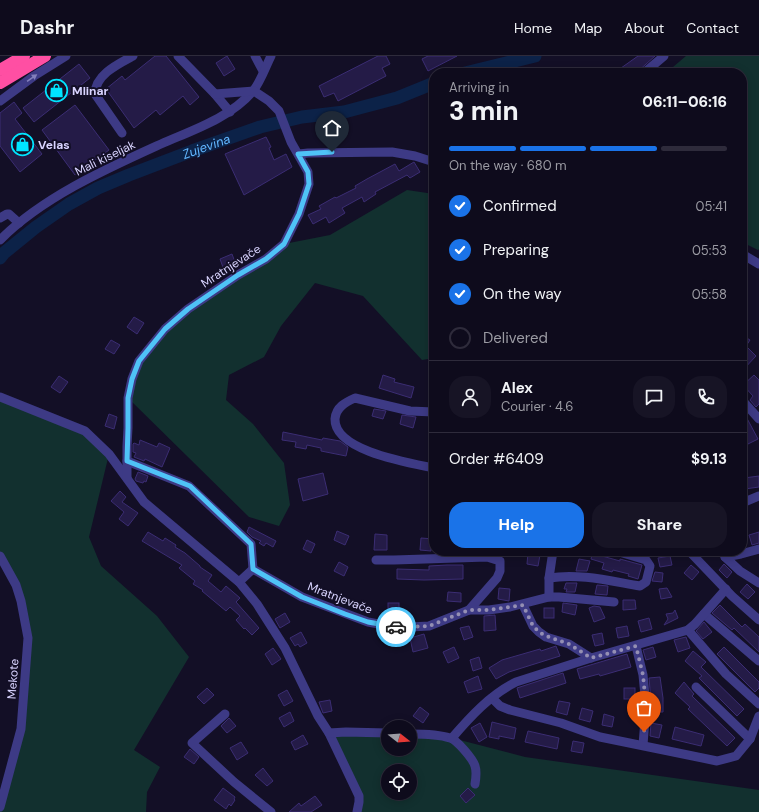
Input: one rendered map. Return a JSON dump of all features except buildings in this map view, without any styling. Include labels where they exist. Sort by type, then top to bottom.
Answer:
[{"type":"highway","points":[[0,70],[29,59],[45,56]]},
{"type":"highway","points":[[0,83],[29,59]]},
{"type":"highway","points":[[0,91],[19,77],[29,59]]},
{"type":"street","points":[[0,101],[34,76],[66,56]]},
{"type":"street","points":[[122,133],[95,94],[95,89],[98,82],[119,59],[133,56]]},
{"type":"street","points":[[178,56],[215,94],[230,112]]},
{"type":"street","points":[[255,56],[264,71]]},
{"type":"street","name":"Mali kiseljak","points":[[0,240],[19,223],[53,199],[75,186],[230,112],[254,90],[271,56]]},
{"type":"street","points":[[650,68],[664,56]]},
{"type":"street","points":[[215,94],[254,90]]},
{"type":"street","name":"Mratnjevače","points":[[127,478],[128,398],[132,379],[139,361],[165,329],[188,309],[238,275],[266,259],[284,244],[299,214],[309,184],[308,172],[291,142],[279,111],[269,101],[254,90]]},
{"type":"street","points":[[298,154],[308,152],[392,152],[415,156],[429,160]]},
{"type":"street","points":[[0,218],[9,214],[19,223]]},
{"type":"street","points":[[747,257],[759,264]]},
{"type":"street","points":[[0,397],[85,431],[109,454],[144,502],[239,582],[257,604],[285,648],[318,716],[329,733],[359,796],[357,812]]},
{"type":"street","points":[[429,412],[410,411],[355,398],[342,405],[336,415],[335,423],[337,429],[347,440],[364,449],[403,462],[429,467]]},
{"type":"street","points":[[747,406],[759,419]]},
{"type":"street","points":[[127,461],[190,486],[251,544],[253,569],[239,582]]},
{"type":"street","points":[[747,500],[759,496]]},
{"type":"street","points":[[747,552],[759,549]]},
{"type":"street","name":"Mekote","points":[[0,556],[16,585],[21,601],[28,638],[21,729],[0,807]]},
{"type":"street","points":[[549,597],[549,578],[552,556]]},
{"type":"street","points":[[549,578],[562,576],[587,577],[640,586],[646,582],[650,566],[646,560],[633,556]]},
{"type":"street","points":[[694,556],[726,590],[759,620]]},
{"type":"street","points":[[730,556],[725,557],[740,571],[759,583]]},
{"type":"street","name":"Mratnjevače","points":[[376,560],[487,557],[500,561],[500,572],[497,578],[469,610]]},
{"type":"street","name":"Mratnjevače","points":[[253,569],[302,597],[362,620],[389,626],[429,626],[469,610],[489,610],[523,605],[549,597],[614,602]]},
{"type":"street","points":[[452,738],[474,713],[504,688],[516,682],[591,658],[688,630],[726,590]]},
{"type":"street","points":[[523,605],[533,626],[539,632],[569,644],[591,658]]},
{"type":"street","points":[[704,614],[759,661]]},
{"type":"street","points":[[688,630],[726,674],[759,704]]},
{"type":"street","points":[[636,646],[643,675],[646,706],[644,745]]},
{"type":"street","points":[[696,687],[750,739]]},
{"type":"street","points":[[492,698],[500,706],[510,710],[561,723],[600,737],[717,761],[736,756],[750,739],[759,716]]},
{"type":"street","points":[[225,714],[192,744],[234,782],[271,812]]},
{"type":"street","points":[[329,733],[381,733]]},
{"type":"street","points":[[417,734],[428,734],[452,738],[468,755],[475,766],[475,784]]},
{"type":"green space","points":[[686,56],[759,56],[758,250],[747,244],[747,68],[672,68]]},
{"type":"green space","points":[[407,190],[429,193],[429,359],[422,360],[363,296],[315,283],[281,326],[264,357],[229,375],[226,400],[253,424],[284,463],[290,505],[279,526],[249,517],[128,398],[139,361],[165,329],[284,244],[330,235]]},
{"type":"green space","points":[[0,397],[85,431],[109,454],[89,537],[101,566],[157,616],[189,657],[134,750],[160,767],[147,792],[146,812],[0,812],[0,807],[21,729],[28,638],[21,601],[0,556]]},
{"type":"green space","points":[[329,733],[381,734],[381,756],[417,756],[417,735],[452,738],[525,757],[759,790],[759,812],[357,812],[359,808]]},
{"type":"waterway","name":"Zujevina","points":[[486,68],[535,56]]},
{"type":"waterway","name":"Zujevina","points":[[0,258],[36,227],[69,204],[98,188],[129,175],[260,127],[302,117],[344,112],[397,98],[429,85]]},
{"type":"way so far","points":[[396,627],[429,626],[469,610],[489,610],[523,605],[533,626],[539,632],[569,644],[591,658],[636,646],[643,675],[646,706],[644,732]]},
{"type":"place","name":"Mlinar","points":[[57,91]]},
{"type":"place","name":"Velas","points":[[22,145]]},
{"type":"route","points":[[332,152],[308,152],[298,154],[308,172],[309,184],[299,214],[284,244],[266,259],[238,275],[188,309],[165,329],[139,361],[132,379],[128,398],[127,461],[190,486],[251,544],[253,569],[302,597],[368,622],[396,627]]}]
